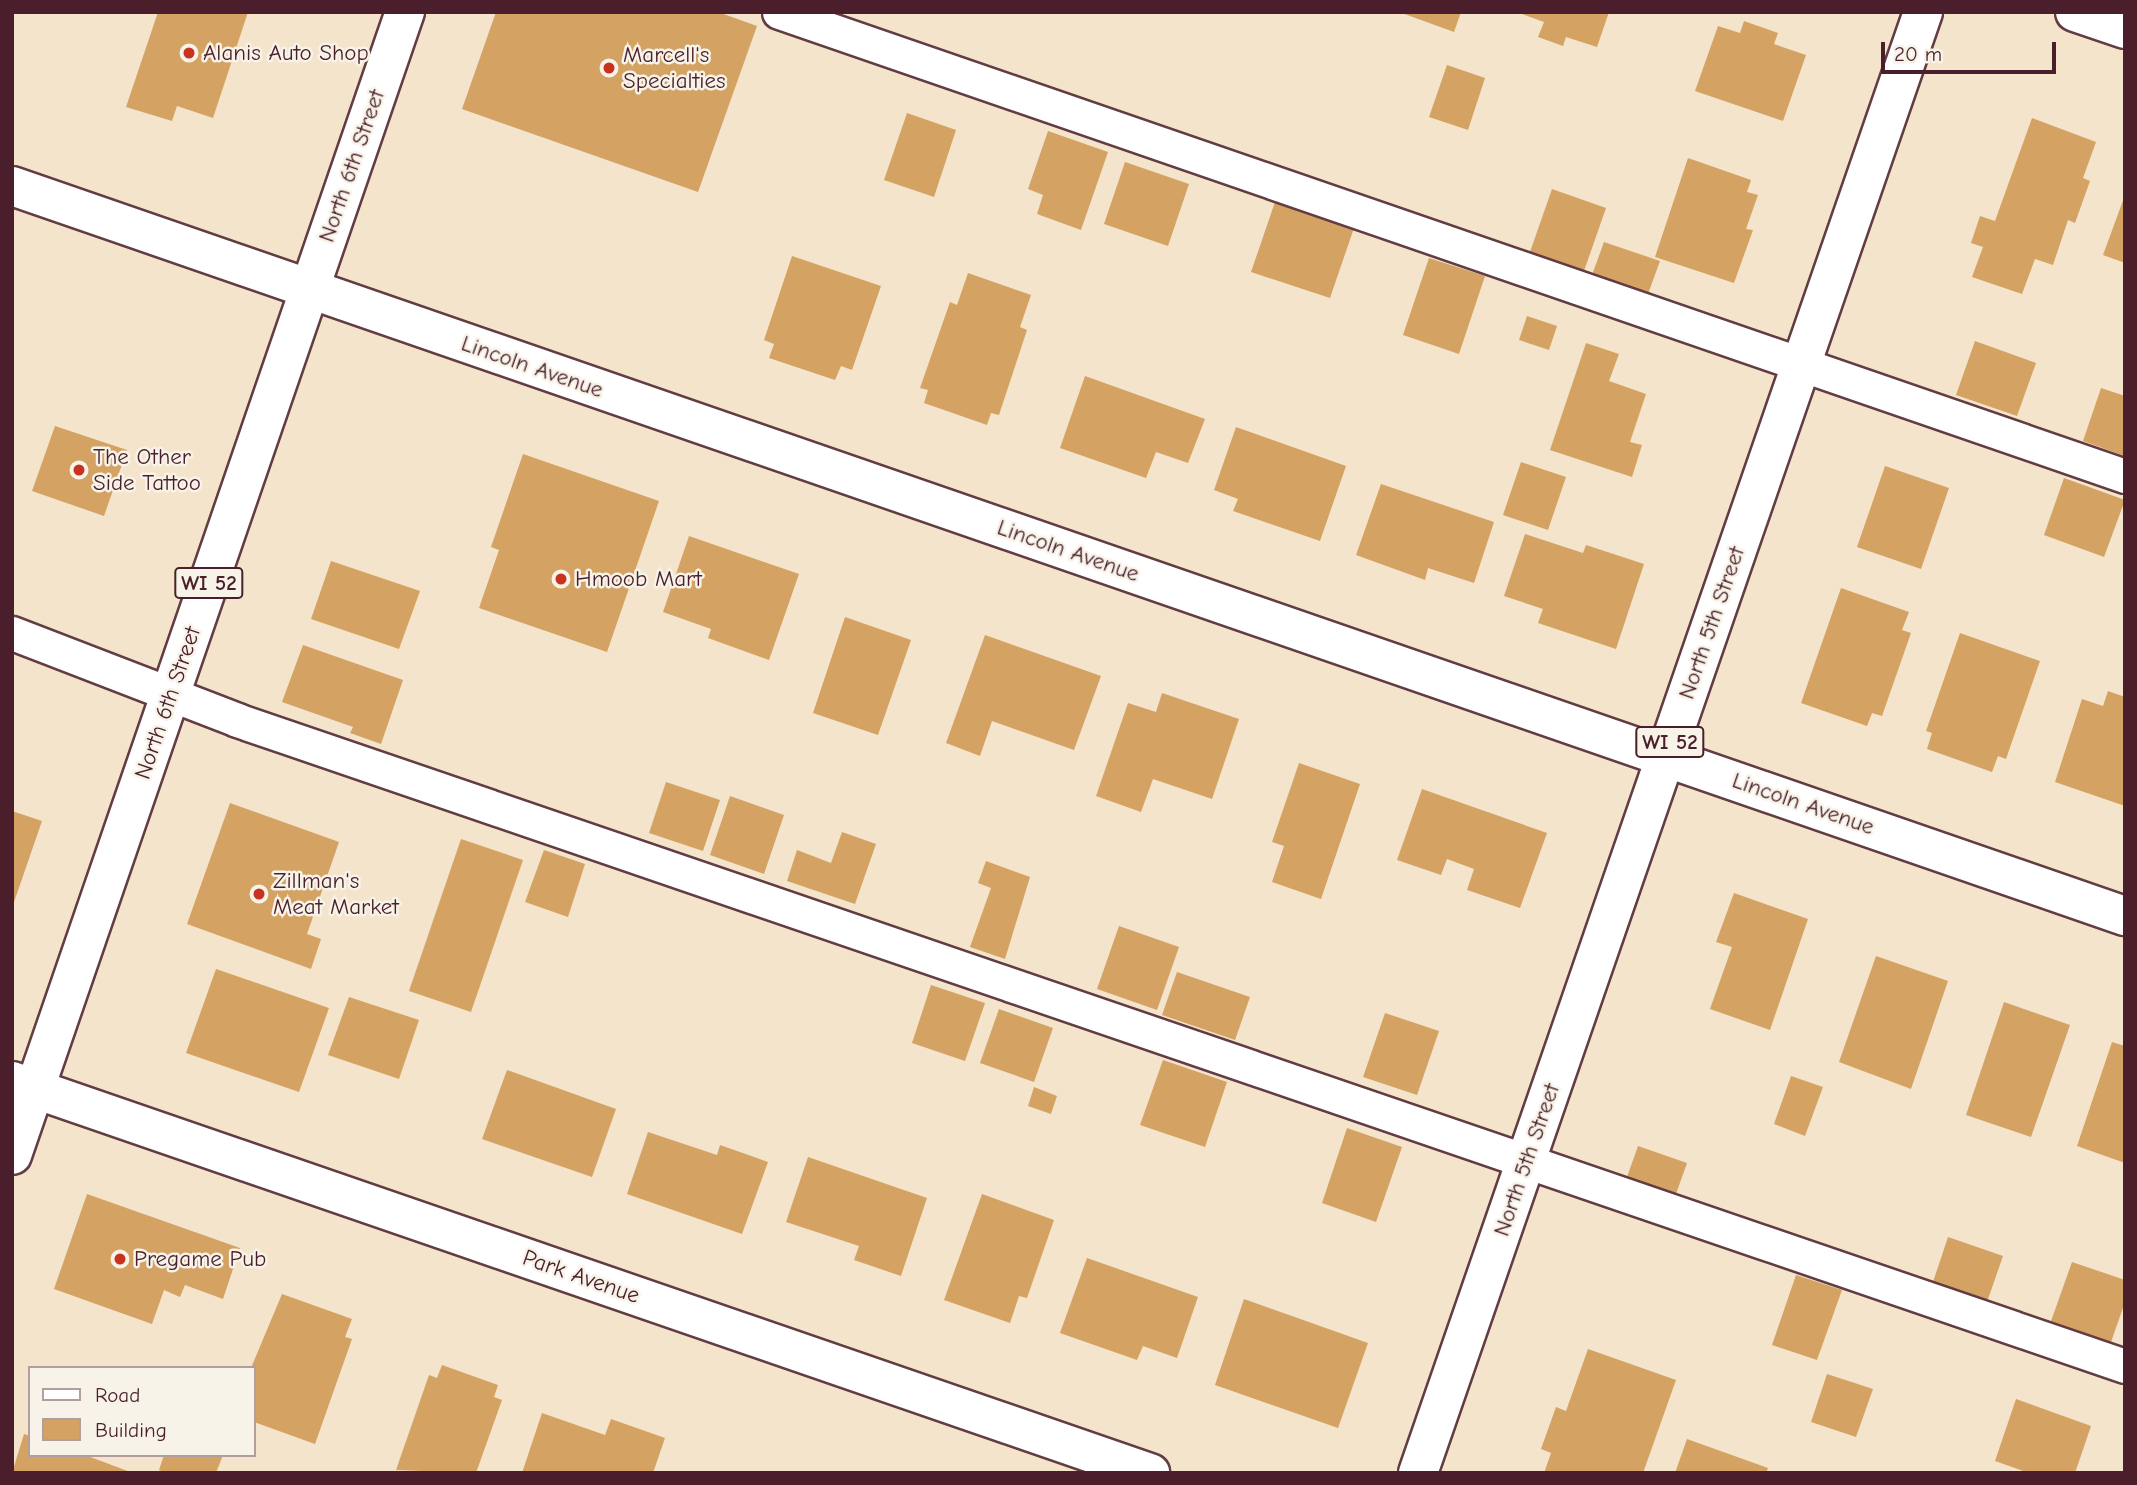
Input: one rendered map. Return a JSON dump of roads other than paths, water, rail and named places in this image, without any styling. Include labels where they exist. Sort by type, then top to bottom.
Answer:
[{"type":"street","name":"North 6th Street","points":[[12,1155],[23,1085],[172,693],[405,12]]},
{"type":"street","name":"North 5th Street","points":[[1418,1473],[1923,12]]},
{"type":"street","points":[[2075,12],[2125,29]]},
{"type":"street","name":"Lincoln Avenue","points":[[12,186],[2125,916]]},
{"type":"street","name":"Park Avenue","points":[[23,1085],[1150,1473]]},
{"type":"lane","points":[[779,12],[2125,476]]},
{"type":"lane","points":[[12,633],[263,729],[2125,1366]]},
{"type":"place","name":"Alanis Auto Shop","points":[[189,53]]},
{"type":"place","name":"Marcell's Specialties","points":[[609,68]]},
{"type":"place","name":"The Other Side Tattoo","points":[[79,470]]},
{"type":"place","name":"Hmoob Mart","points":[[561,579]]},
{"type":"place","name":"Zillman's Meat Market","points":[[259,894]]},
{"type":"place","name":"Pregame Pub","points":[[120,1259]]}]
